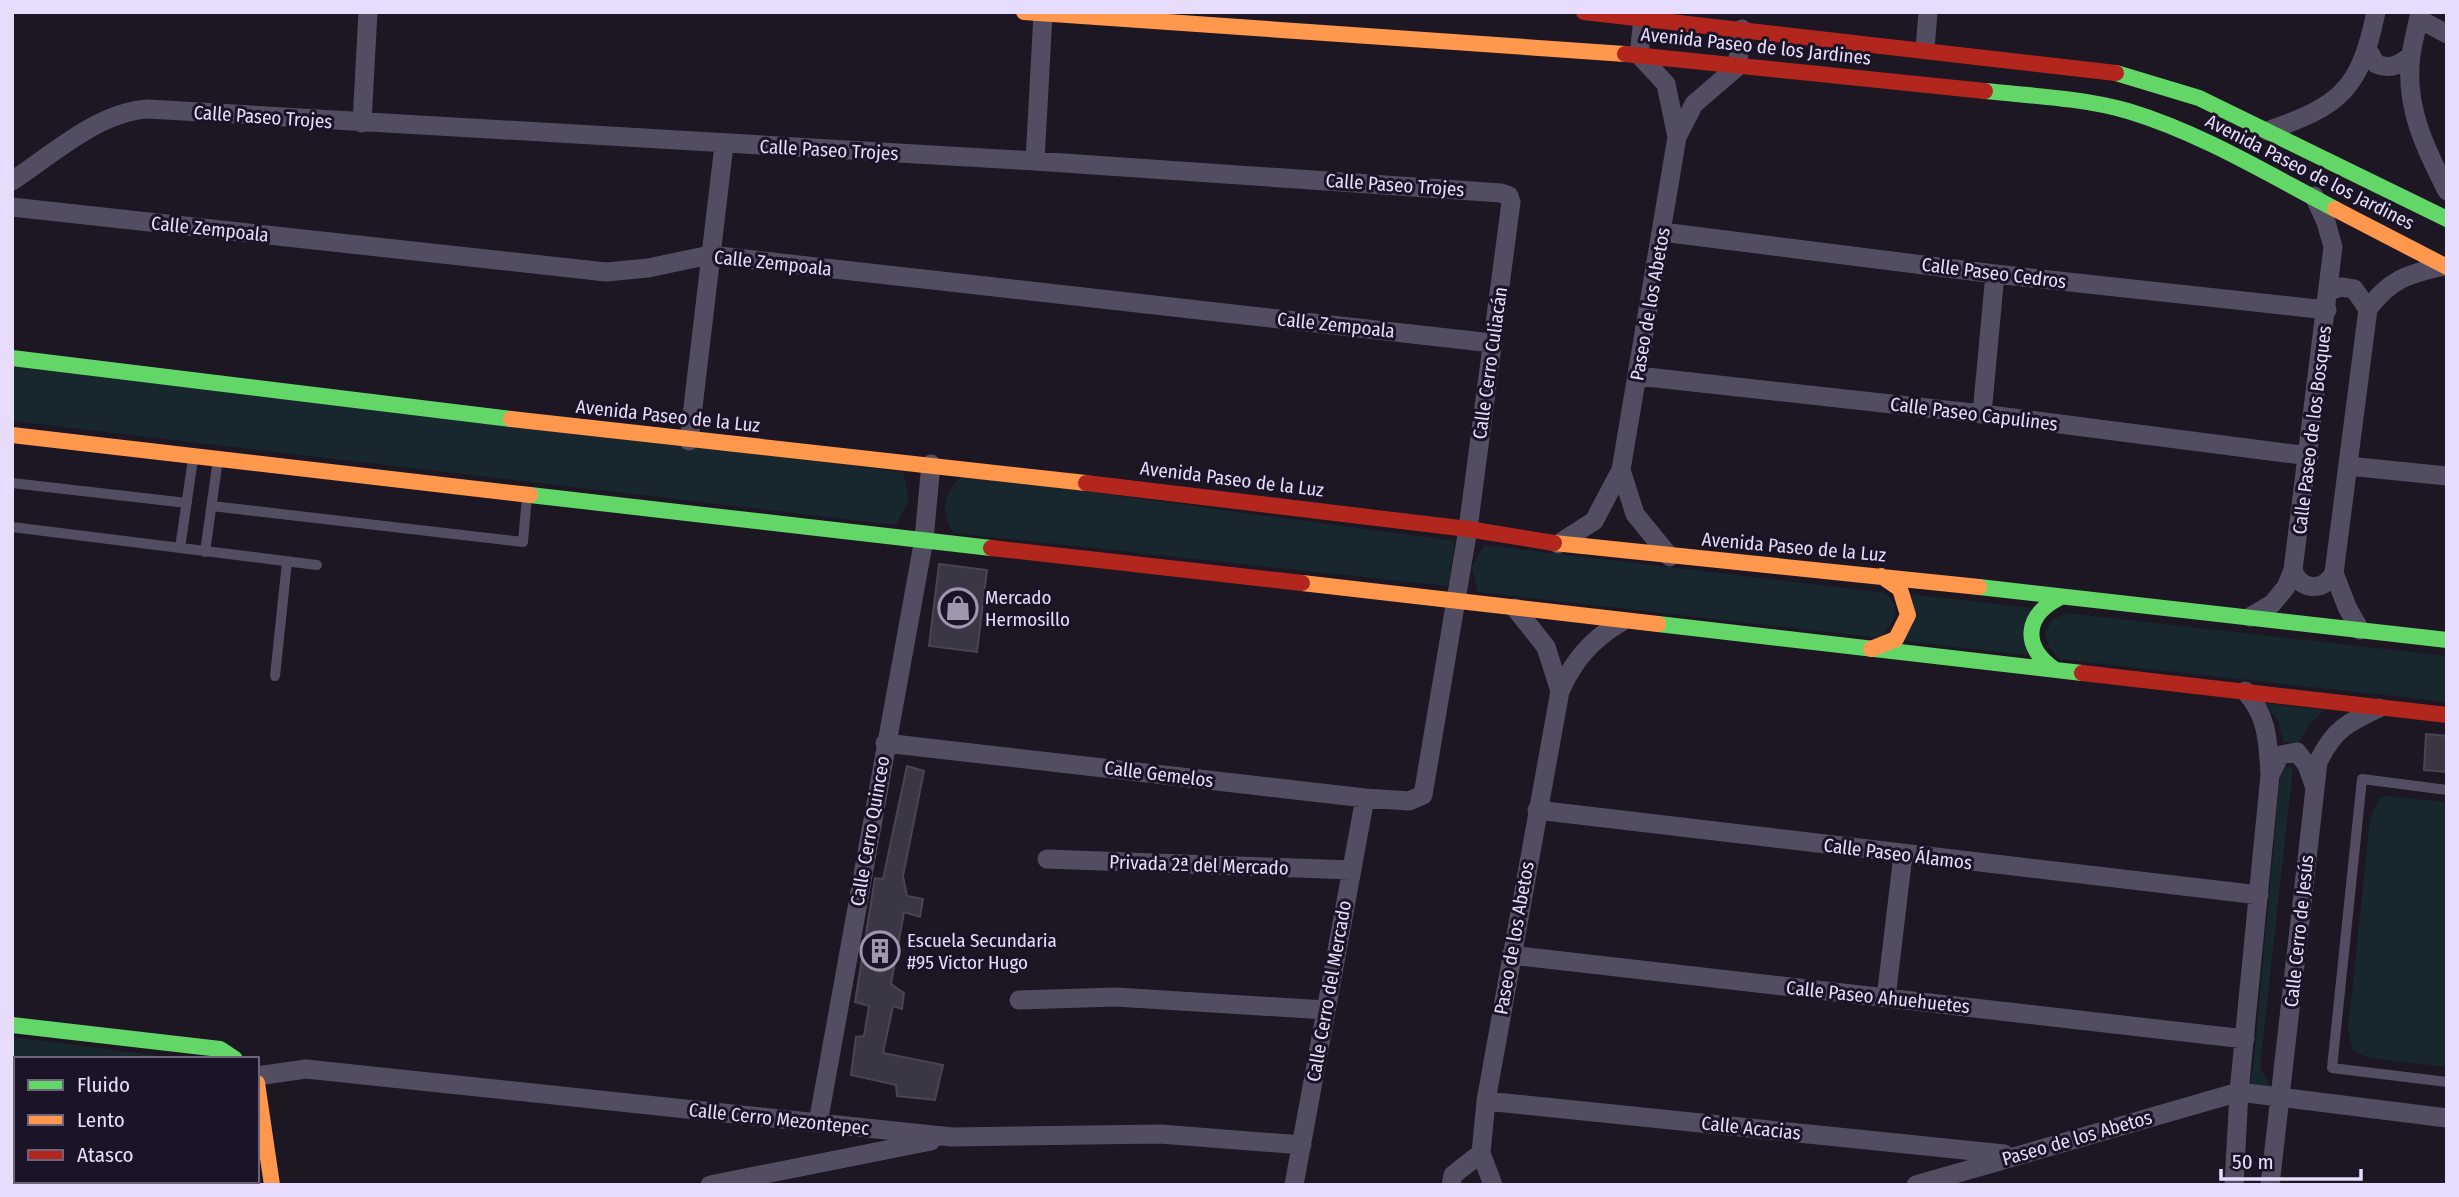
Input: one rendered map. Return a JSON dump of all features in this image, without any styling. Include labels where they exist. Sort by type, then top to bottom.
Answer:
[{"type":"street","points":[[362,123],[368,12]]},
{"type":"street","name":"Avenida Paseo de los Jardines","points":[[1584,12],[1925,49],[2133,76],[2199,98],[2447,219]]},
{"type":"street","points":[[1925,49],[1928,12]]},
{"type":"street","points":[[2267,131],[2309,116],[2330,104],[2350,86],[2368,50],[2376,12]]},
{"type":"street","points":[[1033,13],[1035,161]]},
{"type":"street","name":"Avenida Paseo de los Jardines","points":[[1033,13],[1272,20],[2072,100],[2127,111],[2186,132],[2314,196],[2445,267]]},
{"type":"street","points":[[2447,34],[2419,15],[2410,56],[2410,92],[2414,117],[2426,150],[2447,191]]},
{"type":"street","points":[[1639,55],[1643,18]]},
{"type":"street","points":[[1737,67],[1742,29]]},
{"type":"street","points":[[2368,50],[2376,64],[2388,67],[2399,65],[2410,56]]},
{"type":"street","name":"Paseo de los Abetos","points":[[1639,55],[1666,84],[1677,137]]},
{"type":"street","name":"Paseo de los Abetos","points":[[1558,544],[1594,521],[1621,470],[1677,137],[1694,104],[1737,67]]},
{"type":"street","name":"Calle Paseo Trojes","points":[[12,181],[109,117],[129,110],[148,109],[724,145],[1035,161],[1487,192],[1509,197]]},
{"type":"street","points":[[689,441],[724,145]]},
{"type":"street","name":"Calle Paseo de los Bosques","points":[[2250,617],[2272,604],[2286,587],[2293,570],[2333,247],[2314,196]]},
{"type":"street","name":"Calle Cerro Culiacán","points":[[1457,602],[1511,202],[1509,197]]},
{"type":"street","name":"Calle Zempoala","points":[[12,208],[606,272],[648,268],[710,255],[1492,343]]},
{"type":"street","name":"Calle Paseo Cedros","points":[[1662,232],[1995,274],[2328,301]]},
{"type":"street","points":[[2328,301],[2341,287],[2354,289],[2368,309],[2381,291],[2406,275],[2445,267]]},
{"type":"street","points":[[1982,414],[1995,274]]},
{"type":"street","name":"Calle Paseo de los Bosques","points":[[2360,630],[2347,607],[2334,573],[2368,309]]},
{"type":"street","name":"Avenida Paseo de la Luz","points":[[12,358],[689,441],[931,464],[1468,529],[1558,544],[1670,557],[1878,575],[2447,640]]},
{"type":"street","name":"Calle Paseo Capulines","points":[[1637,376],[1982,414],[2309,456]]},
{"type":"street","points":[[12,435],[2447,715]]},
{"type":"street","name":"Calle Cerro Quinceo","points":[[818,1123],[924,539],[931,464]]},
{"type":"street","points":[[2348,466],[2447,476]]},
{"type":"street","name":"Paseo de los Abetos","points":[[1621,470],[1639,520],[1670,557]]},
{"type":"street","points":[[2293,570],[2300,582],[2314,587],[2326,583],[2334,573]]},
{"type":"street","points":[[1871,649],[1896,639],[1908,615],[1900,589],[1878,575]]},
{"type":"street","points":[[2054,669],[2039,658],[2030,632],[2037,613],[2052,600],[2062,597]]},
{"type":"street","name":"Calle Gemelos","points":[[885,743],[1409,801],[1423,795],[1426,787],[1457,602]]},
{"type":"street","name":"Paseo de los Abetos","points":[[1515,608],[1546,647],[1560,691]]},
{"type":"street","name":"Paseo de los Abetos","points":[[1493,1185],[1481,1153],[1486,1101],[1560,691],[1581,653],[1600,634],[1621,622]]},
{"type":"street","points":[[2234,1185],[2239,1092],[2270,775],[2266,725],[2258,705],[2245,691]]},
{"type":"street","name":"Calle Cerro de Jesús","points":[[2270,1185],[2318,762],[2329,738],[2347,722],[2379,708]]},
{"type":"street","points":[[2270,775],[2280,755],[2297,752],[2307,765],[2315,786]]},
{"type":"street","name":"Calle Cerro del Mercado","points":[[1294,1185],[1364,798]]},
{"type":"street","name":"Calle Paseo Álamos","points":[[1537,810],[2259,895]]},
{"type":"street","points":[[1886,998],[1903,855]]},
{"type":"street","name":"Privada 2ª del Mercado","points":[[1047,859],[1351,870]]},
{"type":"street","name":"Calle Paseo Ahuehuetes","points":[[1511,955],[2245,1039]]},
{"type":"street","points":[[1019,1000],[1116,997],[1326,1010]]},
{"type":"street","points":[[12,1025],[220,1049],[232,1057]]},
{"type":"street","name":"Calle Cerro Mezontepec","points":[[259,1076],[306,1069],[952,1137],[1160,1134],[1302,1144]]},
{"type":"street","points":[[2239,1092],[2447,1118]]},
{"type":"street","name":"Paseo de los Abetos","points":[[1916,1185],[2239,1092]]},
{"type":"street","points":[[259,1097],[272,1185]]},
{"type":"street","name":"Calle Acacias","points":[[1486,1101],[2016,1156]]},
{"type":"street","points":[[710,1185],[952,1137]]},
{"type":"street","points":[[1451,1185],[1453,1175],[1481,1153]]},
{"type":"lane","points":[[180,548],[193,455]]},
{"type":"lane","points":[[205,552],[218,458]]},
{"type":"lane","points":[[12,482],[187,503]]},
{"type":"lane","points":[[212,506],[523,542],[528,494]]},
{"type":"lane","points":[[12,527],[317,565]]},
{"type":"lane","points":[[275,676],[287,562]]},
{"type":"lane","points":[[2447,790],[2362,779],[2332,1068],[2447,1082]]},
{"type":"shaded area","points":[[12,363],[903,472],[909,499],[896,525],[12,421]]},
{"type":"shaded area","points":[[963,475],[1455,541],[1448,586],[953,533],[946,516],[945,502],[951,489]]},
{"type":"shaded area","points":[[1484,545],[1886,593],[1894,603],[1896,616],[1881,638],[1478,592],[1472,567]]},
{"type":"shaded area","points":[[1909,594],[2032,608],[2027,655],[1903,641]]},
{"type":"shaded area","points":[[2066,613],[2447,656],[2447,702],[2059,659],[2049,647],[2045,633],[2052,620]]},
{"type":"shaded area","points":[[2264,703],[2324,710],[2309,725],[2299,743],[2283,742],[2278,721]]},
{"type":"shaded area","points":[[2281,766],[2293,767],[2260,1068],[2274,1092],[2247,1091],[2253,1069]]},
{"type":"shaded area","points":[[2387,796],[2447,802],[2447,1067],[2369,1058],[2353,1051],[2348,1030],[2370,819],[2379,798]]},
{"type":"shaded area","points":[[12,1037],[168,1057],[14,1057],[12,1134]]},
{"type":"building","name":"Mercado Hermosillo","points":[[939,564],[987,570],[977,652],[929,646]]},
{"type":"building","points":[[2426,734],[2447,736],[2447,772],[2424,770]]},
{"type":"building","name":"Escuela Secundaria #95 Victor Hugo","points":[[907,766],[924,771],[903,876],[907,896],[923,899],[920,917],[904,912],[891,984],[904,993],[902,1009],[893,1006],[883,1053],[943,1065],[935,1100],[897,1096],[896,1085],[851,1075],[856,1037],[864,1036],[869,1006],[855,1002],[875,878],[883,879]]},
{"type":"traffic: fast","points":[[2116,73],[2199,98],[2447,219]]},
{"type":"traffic: fast","points":[[1985,91],[2093,103],[2155,120],[2234,155],[2335,209]]},
{"type":"traffic: fast","points":[[12,358],[511,419]]},
{"type":"traffic: fast","points":[[530,495],[991,548]]},
{"type":"traffic: fast","points":[[1979,587],[2447,640]]},
{"type":"traffic: fast","points":[[2054,669],[2036,650],[2032,631],[2040,612],[2061,597]]},
{"type":"traffic: fast","points":[[1658,624],[2082,673]]},
{"type":"traffic: fast","points":[[12,1025],[220,1049],[232,1057]]},
{"type":"traffic: slow","points":[[1024,12],[1625,54]]},
{"type":"traffic: slow","points":[[2335,209],[2447,267]]},
{"type":"traffic: slow","points":[[511,419],[1086,483]]},
{"type":"traffic: slow","points":[[12,435],[530,495]]},
{"type":"traffic: slow","points":[[1554,543],[1979,587]]},
{"type":"traffic: slow","points":[[1871,649],[1896,639],[1908,615],[1900,589],[1881,576]]},
{"type":"traffic: slow","points":[[1302,583],[1658,624]]},
{"type":"traffic: slow","points":[[259,1097],[272,1185]]},
{"type":"traffic: jam","points":[[1584,12],[2116,73]]},
{"type":"traffic: jam","points":[[1625,54],[1985,91]]},
{"type":"traffic: jam","points":[[1086,483],[1468,529],[1554,543]]},
{"type":"traffic: jam","points":[[991,548],[1302,583]]},
{"type":"traffic: jam","points":[[2082,673],[2447,715]]},
{"type":"place","name":"Mercado Hermosillo","points":[[958,608]]},
{"type":"place","name":"Escuela Secundaria #95 Victor Hugo","points":[[880,951]]}]
